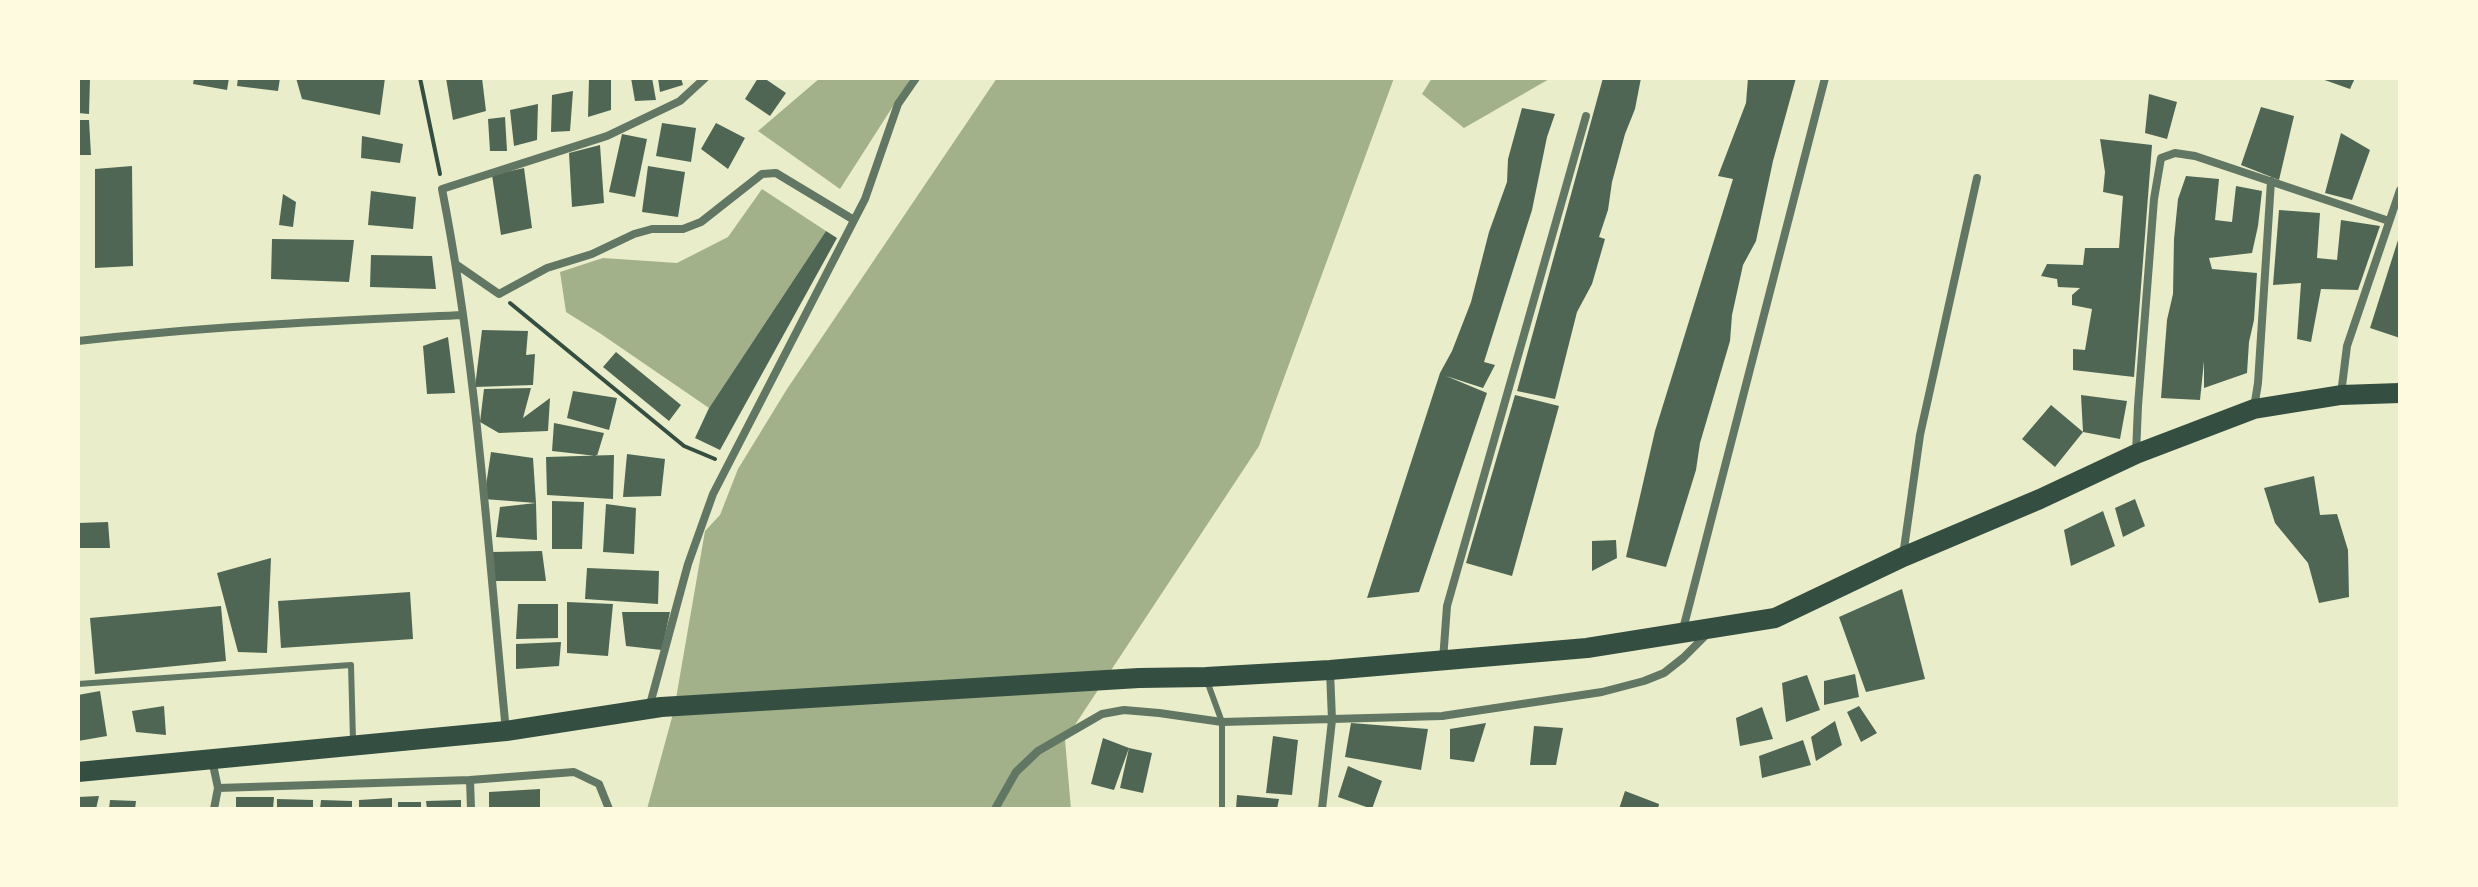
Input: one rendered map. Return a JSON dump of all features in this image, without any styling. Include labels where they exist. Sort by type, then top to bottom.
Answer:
[{"type":"highway","points":[[78,772],[506,731],[655,708],[1139,678],[1330,670],[1587,648],[1681,634],[1775,618],[1903,557],[2136,454],[2254,409],[2341,395],[2400,393]]},
{"type":"street","points":[[506,731],[463,315],[442,189],[607,136],[680,101],[705,78]]},
{"type":"street","points":[[655,708],[688,564],[702,520],[727,465],[865,199],[898,104],[916,78]]},
{"type":"street","points":[[1681,634],[1825,78]]},
{"type":"street","points":[[1443,661],[1447,606],[1586,116]]},
{"type":"street","points":[[2136,454],[2154,199],[2161,158],[2175,153],[2195,156],[2389,221]]},
{"type":"street","points":[[457,265],[499,294],[532,274],[592,254],[634,234],[652,229],[683,229],[701,222],[762,174],[776,173],[854,220]]},
{"type":"street","points":[[1903,557],[1920,435],[1977,178]]},
{"type":"street","points":[[2254,409],[2271,181]]},
{"type":"street","points":[[2341,395],[2347,346],[2400,190]]},
{"type":"street","points":[[78,341],[150,332],[463,315]]},
{"type":"street","points":[[995,809],[1016,772],[1038,751],[1102,714],[1124,710],[1222,722],[1442,716],[1602,692],[1644,681],[1664,673],[1713,628]]},
{"type":"street","points":[[1322,809],[1332,720],[1330,670]]},
{"type":"street","points":[[212,760],[218,788],[214,809]]},
{"type":"street","points":[[218,788],[470,780],[574,772],[599,784],[609,809]]},
{"type":"street","points":[[470,780],[471,809]]},
{"type":"lane","points":[[78,684],[351,665],[353,746]]},
{"type":"lane","points":[[1206,677],[1222,722],[1222,809]]},
{"type":"path","points":[[420,78],[442,189]]},
{"type":"path","points":[[499,294],[684,446],[727,465]]},
{"type":"shaded area","points":[[820,78],[911,78],[840,189],[758,131]]},
{"type":"shaded area","points":[[997,78],[1394,78],[1259,446],[1065,740],[1071,809],[647,809],[674,710],[705,531],[720,515],[738,469],[787,389]]},
{"type":"shaded area","points":[[1432,78],[1551,78],[1464,128],[1422,94]]},
{"type":"shaded area","points":[[762,189],[826,231],[709,408],[566,312],[560,272],[603,258],[677,263],[728,237]]},
{"type":"building","points":[[194,78],[229,78],[227,90],[193,84]]},
{"type":"building","points":[[238,78],[280,78],[278,91],[237,86]]},
{"type":"building","points":[[296,78],[385,78],[380,115],[302,99]]},
{"type":"building","points":[[446,78],[482,78],[486,111],[453,120]]},
{"type":"building","points":[[589,78],[611,78],[611,110],[588,117]]},
{"type":"building","points":[[631,78],[652,78],[656,100],[635,101]]},
{"type":"building","points":[[658,78],[681,78],[683,85],[660,92]]},
{"type":"building","points":[[758,78],[764,78],[786,93],[770,116],[745,99]]},
{"type":"building","points":[[1603,78],[1641,78],[1599,237],[1605,239],[1592,284],[1577,312],[1555,399],[1517,391]]},
{"type":"building","points":[[1748,78],[1796,78],[1773,161],[1756,241],[1743,265],[1732,315],[1730,341],[1700,443],[1696,470],[1666,567],[1626,557],[1655,431],[1733,179],[1718,176],[1746,103]]},
{"type":"building","points":[[2319,78],[2355,78],[2350,89]]},
{"type":"building","points":[[78,79],[90,79],[89,114],[78,113]]},
{"type":"building","points":[[573,91],[570,131],[551,132],[552,95]]},
{"type":"building","points":[[2149,94],[2177,102],[2167,139],[2145,133]]},
{"type":"building","points":[[538,104],[537,140],[514,146],[510,110]]},
{"type":"building","points":[[2261,107],[2294,116],[2279,180],[2241,165]]},
{"type":"building","points":[[1522,108],[1555,114],[1547,137],[1532,210],[1484,362],[1495,365],[1483,388],[1446,376],[1487,393],[1419,592],[1367,598],[1440,373],[1471,302],[1489,232],[1507,182],[1508,159]]},
{"type":"building","points":[[505,117],[507,151],[490,151],[488,119]]},
{"type":"building","points":[[78,120],[89,120],[91,155],[78,155]]},
{"type":"building","points":[[662,123],[696,128],[691,162],[656,156]]},
{"type":"building","points":[[716,123],[745,138],[728,169],[701,149]]},
{"type":"building","points":[[2341,133],[2370,150],[2352,200],[2325,193]]},
{"type":"building","points":[[622,134],[647,139],[635,197],[609,192]]},
{"type":"building","points":[[362,136],[403,144],[400,163],[361,158]]},
{"type":"building","points":[[2100,139],[2152,145],[2134,377],[2073,370],[2073,349],[2085,350],[2092,309],[2072,305],[2072,295],[2080,288],[2058,287],[2057,279],[2041,276],[2047,264],[2083,265],[2085,248],[2119,248],[2123,196],[2103,192],[2105,172]]},
{"type":"building","points":[[600,145],[604,203],[572,207],[569,153]]},
{"type":"building","points":[[132,166],[133,266],[95,268],[95,169]]},
{"type":"building","points":[[648,166],[685,172],[678,217],[642,212]]},
{"type":"building","points":[[524,168],[532,228],[501,235],[492,175]]},
{"type":"building","points":[[2186,176],[2219,179],[2215,220],[2232,222],[2236,186],[2262,191],[2252,253],[2209,258],[2212,269],[2257,273],[2247,373],[2204,388],[2204,361],[2200,400],[2161,398],[2167,320],[2173,294],[2178,199]]},
{"type":"building","points":[[371,191],[416,197],[413,229],[368,225]]},
{"type":"building","points":[[283,194],[296,202],[293,227],[279,225]]},
{"type":"building","points":[[2279,210],[2320,213],[2317,258],[2337,260],[2341,220],[2380,226],[2358,290],[2321,289],[2311,342],[2297,339],[2301,283],[2273,285]]},
{"type":"building","points":[[826,231],[837,238],[720,450],[695,438],[709,408]]},
{"type":"building","points":[[2400,237],[2400,338],[2370,328]]},
{"type":"building","points":[[272,239],[354,240],[349,282],[271,279]]},
{"type":"building","points":[[371,255],[432,256],[436,289],[370,287]]},
{"type":"building","points":[[482,330],[528,331],[526,355],[535,354],[533,385],[475,387]]},
{"type":"building","points":[[448,337],[455,393],[427,394],[423,346]]},
{"type":"building","points":[[616,352],[681,405],[669,421],[603,367]]},
{"type":"building","points":[[531,388],[523,418],[550,398],[548,431],[499,433],[480,422],[484,389]]},
{"type":"building","points":[[573,391],[617,398],[609,430],[567,418]]},
{"type":"building","points":[[1515,395],[1559,406],[1512,576],[1466,563]]},
{"type":"building","points":[[2081,395],[2127,401],[2120,439],[2083,432]]},
{"type":"building","points":[[2051,405],[2083,432],[2055,467],[2022,439]]},
{"type":"building","points":[[554,423],[604,433],[597,456],[552,451]]},
{"type":"building","points":[[491,452],[533,458],[536,503],[484,499]]},
{"type":"building","points":[[627,454],[665,459],[661,496],[623,497]]},
{"type":"building","points":[[614,455],[613,499],[547,495],[546,457]]},
{"type":"building","points":[[2314,476],[2320,515],[2337,514],[2348,550],[2349,597],[2319,603],[2308,563],[2275,523],[2264,488]]},
{"type":"building","points":[[2135,499],[2145,526],[2123,537],[2115,508]]},
{"type":"building","points":[[552,501],[584,502],[582,549],[552,549]]},
{"type":"building","points":[[536,503],[537,540],[496,537],[500,507]]},
{"type":"building","points":[[606,504],[636,508],[634,554],[603,552]]},
{"type":"building","points":[[2103,511],[2115,546],[2071,566],[2064,530]]},
{"type":"building","points":[[108,522],[110,548],[78,548],[78,523]]},
{"type":"building","points":[[1616,540],[1617,558],[1592,571],[1592,541]]},
{"type":"building","points":[[542,551],[546,581],[491,581],[492,552]]},
{"type":"building","points":[[271,558],[267,653],[238,652],[217,573]]},
{"type":"building","points":[[587,568],[659,571],[658,604],[585,599]]},
{"type":"building","points":[[1902,589],[1925,679],[1866,692],[1839,617]]},
{"type":"building","points":[[410,592],[413,639],[281,648],[278,601]]},
{"type":"building","points":[[567,602],[613,604],[608,656],[567,653]]},
{"type":"building","points":[[518,604],[558,604],[558,638],[516,639]]},
{"type":"building","points":[[221,606],[226,661],[95,674],[90,618]]},
{"type":"building","points":[[622,612],[670,612],[662,650],[626,646]]},
{"type":"building","points":[[561,642],[559,666],[516,669],[516,644]]},
{"type":"building","points":[[1855,674],[1859,697],[1824,705],[1824,681]]},
{"type":"building","points":[[1807,675],[1820,710],[1786,722],[1782,683]]},
{"type":"building","points":[[100,691],[107,736],[78,741],[78,695]]},
{"type":"building","points":[[164,706],[166,735],[136,732],[132,711]]},
{"type":"building","points":[[1859,706],[1877,733],[1861,742],[1847,712]]},
{"type":"building","points":[[1762,707],[1773,739],[1740,746],[1736,718]]},
{"type":"building","points":[[1835,721],[1842,745],[1816,761],[1811,737]]},
{"type":"building","points":[[1351,723],[1428,729],[1421,770],[1345,757]]},
{"type":"building","points":[[1486,723],[1474,762],[1450,759],[1450,729]]},
{"type":"building","points":[[1534,726],[1563,728],[1556,765],[1530,765]]},
{"type":"building","points":[[1273,736],[1298,740],[1292,795],[1266,793]]},
{"type":"building","points":[[1103,738],[1129,748],[1114,790],[1091,784]]},
{"type":"building","points":[[1803,740],[1811,765],[1762,778],[1759,756]]},
{"type":"building","points":[[1129,748],[1152,753],[1143,793],[1120,788]]},
{"type":"building","points":[[1348,766],[1382,781],[1372,809],[1338,797]]},
{"type":"building","points":[[540,789],[540,809],[489,809],[489,792]]},
{"type":"building","points":[[1625,791],[1659,804],[1658,809],[1619,809]]},
{"type":"building","points":[[1237,795],[1279,799],[1277,809],[1236,809]]},
{"type":"building","points":[[99,796],[96,809],[78,809],[78,797]]},
{"type":"building","points":[[236,797],[274,797],[273,809],[236,809]]},
{"type":"building","points":[[392,798],[392,809],[359,809],[359,800]]},
{"type":"building","points":[[277,799],[313,800],[313,809],[277,809]]},
{"type":"building","points":[[110,800],[136,801],[135,809],[109,809]]},
{"type":"building","points":[[321,800],[352,801],[352,809],[320,809]]},
{"type":"building","points":[[461,800],[461,809],[427,809],[426,801]]},
{"type":"building","points":[[398,802],[421,802],[421,809],[398,809]]}]
